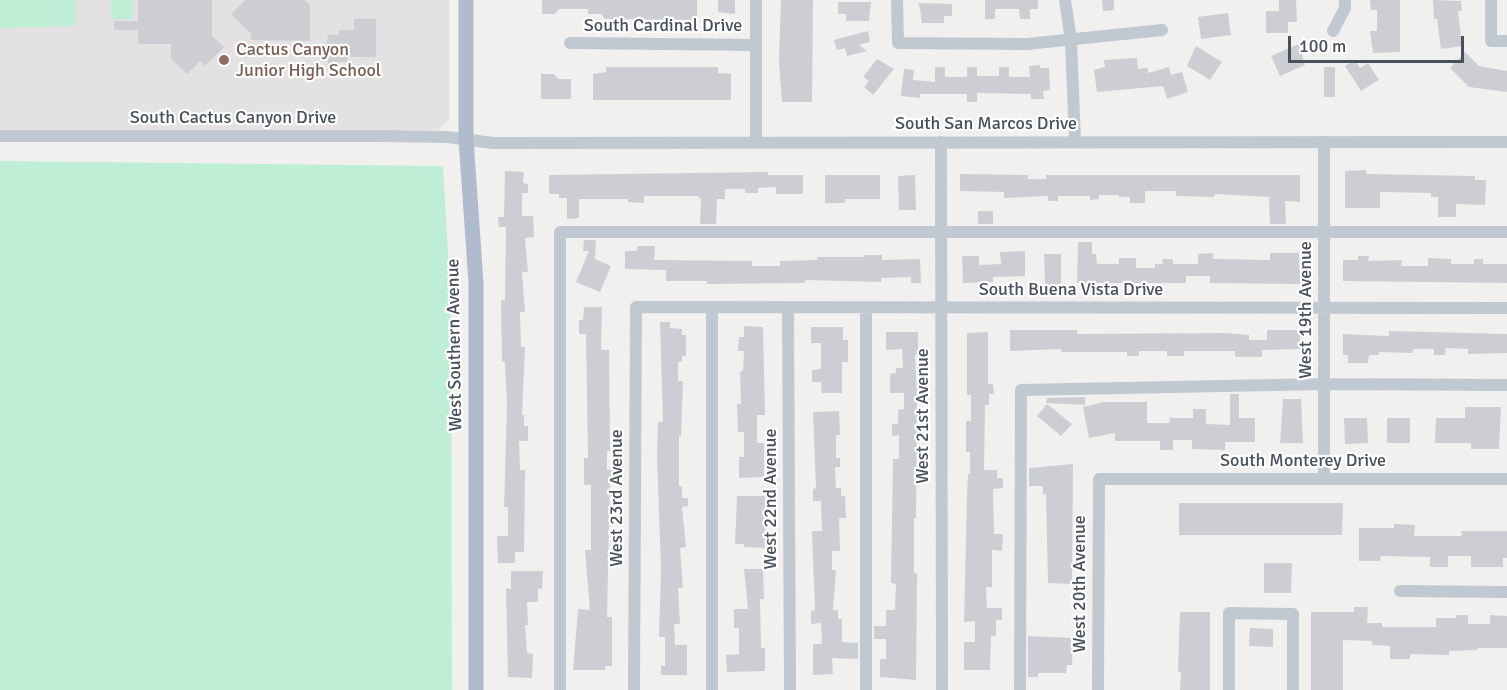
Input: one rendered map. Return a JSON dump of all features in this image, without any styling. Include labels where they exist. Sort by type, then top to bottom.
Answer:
[{"type":"main road","name":"West Southern Avenue","points":[[466,0],[466,139],[476,283],[476,690]]},
{"type":"street","points":[[756,0],[756,142]]},
{"type":"street","points":[[897,0],[898,43],[1027,44],[1162,30]]},
{"type":"street","points":[[1065,0],[1071,40],[1075,142]]},
{"type":"street","points":[[1333,32],[1345,8],[1345,0]]},
{"type":"street","points":[[1491,0],[1491,41],[1507,41]]},
{"type":"street","name":"South Cardinal Drive","points":[[570,43],[756,45]]},
{"type":"street","name":"South Cactus Canyon Drive","points":[[0,136],[380,136],[466,139]]},
{"type":"street","name":"South San Marcos Drive","points":[[466,139],[493,142],[1507,142]]},
{"type":"street","name":"West 21st Avenue","points":[[941,142],[942,690]]},
{"type":"street","name":"West 19th Avenue","points":[[1324,142],[1324,479]]},
{"type":"street","points":[[560,690],[560,232],[1507,232]]},
{"type":"street","name":"South Buena Vista Drive","points":[[636,307],[788,309],[1507,308]]},
{"type":"street","name":"West 23rd Avenue","points":[[634,690],[636,307]]},
{"type":"street","points":[[712,308],[712,690]]},
{"type":"street","name":"West 22nd Avenue","points":[[788,309],[789,690]]},
{"type":"street","points":[[866,309],[866,690]]},
{"type":"street","points":[[1020,690],[1021,390],[1324,384],[1507,385]]},
{"type":"street","name":"South Monterey Drive","points":[[1099,479],[1507,479]]},
{"type":"street","name":"West 20th Avenue","points":[[1098,690],[1099,479]]},
{"type":"street","points":[[1400,591],[1507,592]]},
{"type":"street","points":[[1228,690],[1229,613],[1293,614],[1293,690]]},
{"type":"shaded area","name":"Cactus Canyon Junior High School","points":[[0,0],[449,0],[449,120],[438,130],[0,131]]},
{"type":"green space","points":[[0,0],[76,0],[76,26],[0,28]]},
{"type":"green space","points":[[111,0],[132,0],[132,19],[111,19]]},
{"type":"green space","points":[[0,161],[443,166],[451,304],[452,690],[0,690]]},
{"type":"building","points":[[138,0],[212,0],[212,36],[224,47],[205,66],[200,61],[187,74],[171,59],[171,44],[138,44],[138,30],[114,30],[114,21],[138,21]]},
{"type":"building","points":[[245,0],[304,0],[310,5],[310,41],[251,40],[251,34],[231,14]]},
{"type":"building","points":[[542,0],[697,0],[697,20],[605,19],[601,14],[588,14],[588,9],[559,9],[555,14],[542,14]]},
{"type":"building","points":[[718,0],[735,0],[735,14],[718,12]]},
{"type":"building","points":[[781,0],[813,0],[812,102],[782,102],[779,61]]},
{"type":"building","points":[[985,0],[1038,0],[1038,9],[1030,9],[1030,19],[1020,19],[1019,9],[995,9],[995,19],[985,19]]},
{"type":"building","points":[[1102,0],[1114,0],[1114,10],[1103,11]]},
{"type":"building","points":[[1279,0],[1296,0],[1297,22],[1288,22],[1288,33],[1266,33],[1266,11],[1279,11]]},
{"type":"building","points":[[1370,0],[1400,0],[1400,52],[1373,53],[1370,31],[1377,31],[1377,10],[1371,10]]},
{"type":"building","points":[[1433,0],[1461,1],[1462,11],[1458,11],[1462,46],[1441,49],[1437,19],[1434,19]]},
{"type":"building","points":[[838,2],[871,2],[869,21],[846,21],[846,14],[838,14]]},
{"type":"building","points":[[919,3],[952,4],[952,16],[944,16],[944,23],[922,23]]},
{"type":"building","points":[[1228,13],[1231,35],[1201,39],[1198,17]]},
{"type":"building","points":[[354,19],[376,19],[376,57],[347,57],[347,62],[340,62],[340,68],[328,68],[328,56],[325,56],[328,35],[339,35],[339,30],[354,30]]},
{"type":"building","points":[[868,31],[870,42],[859,45],[867,51],[847,56],[845,48],[837,50],[834,40]]},
{"type":"building","points":[[1299,44],[1305,65],[1280,76],[1271,56]]},
{"type":"building","points":[[1196,46],[1222,62],[1210,80],[1187,66]]},
{"type":"building","points":[[1465,52],[1479,66],[1507,71],[1507,92],[1469,87],[1450,68]]},
{"type":"building","points":[[1137,58],[1138,69],[1148,68],[1148,73],[1169,67],[1171,75],[1182,72],[1188,92],[1167,99],[1163,86],[1097,92],[1094,70],[1105,67],[1104,60]]},
{"type":"building","points":[[877,59],[894,69],[873,95],[864,87],[869,81],[863,77]]},
{"type":"building","points":[[1355,60],[1360,68],[1368,63],[1379,80],[1361,91],[1345,66]]},
{"type":"building","points":[[1040,65],[1040,68],[1049,68],[1050,90],[1043,91],[1044,99],[1031,99],[1031,94],[977,93],[977,102],[967,102],[967,94],[920,94],[920,98],[901,96],[904,69],[914,70],[913,80],[935,82],[935,67],[945,67],[945,77],[967,77],[967,67],[977,67],[977,76],[999,76],[999,67],[1009,67],[1009,77],[1030,77],[1029,66]]},
{"type":"building","points":[[606,67],[718,67],[718,73],[731,74],[731,100],[593,100],[593,74],[606,72]]},
{"type":"building","points":[[1324,67],[1335,67],[1335,97],[1324,97]]},
{"type":"building","points":[[541,74],[554,74],[558,79],[571,79],[571,99],[541,99]]},
{"type":"building","points":[[1366,170],[1366,174],[1475,176],[1475,180],[1486,180],[1485,205],[1456,204],[1456,217],[1438,217],[1438,197],[1431,197],[1431,193],[1380,192],[1380,208],[1345,208],[1345,171]]},
{"type":"building","points":[[505,171],[524,172],[523,183],[528,184],[528,193],[522,193],[522,216],[533,216],[534,237],[525,238],[528,272],[522,272],[525,312],[520,312],[521,347],[525,347],[522,415],[524,415],[524,426],[528,426],[528,441],[519,441],[520,470],[525,470],[524,552],[515,552],[515,563],[498,563],[497,536],[508,536],[508,507],[504,507],[507,406],[505,362],[502,362],[501,300],[505,300],[506,227],[499,227],[498,217],[504,217]]},
{"type":"building","points":[[768,172],[768,175],[803,175],[803,194],[776,194],[776,187],[758,188],[758,193],[745,193],[745,189],[725,189],[725,199],[717,199],[716,224],[700,224],[701,199],[698,196],[644,196],[644,203],[628,202],[628,199],[579,199],[579,218],[567,219],[567,198],[559,198],[559,194],[549,194],[549,175]]},
{"type":"building","points":[[960,174],[1028,175],[1028,179],[1046,179],[1046,175],[1300,175],[1300,202],[1285,201],[1286,224],[1270,224],[1269,197],[1215,194],[1214,197],[1176,196],[1176,191],[1145,191],[1145,203],[1130,203],[1130,197],[1119,197],[1119,195],[1099,195],[1099,199],[1090,200],[1090,196],[1058,196],[1058,201],[1048,201],[1048,196],[1004,198],[1004,192],[960,191]]},
{"type":"building","points":[[825,175],[880,175],[880,199],[845,199],[845,203],[825,203]]},
{"type":"building","points":[[915,175],[916,210],[899,210],[898,176]]},
{"type":"building","points":[[978,211],[993,211],[993,224],[978,224]]},
{"type":"building","points":[[584,240],[596,240],[595,259],[611,266],[600,292],[576,282],[589,251],[583,251]]},
{"type":"building","points":[[1078,242],[1092,242],[1092,254],[1096,254],[1097,264],[1119,264],[1119,258],[1136,258],[1136,268],[1155,268],[1155,264],[1163,264],[1162,259],[1173,259],[1173,264],[1198,264],[1198,254],[1213,253],[1213,259],[1270,260],[1270,253],[1299,253],[1300,284],[1210,283],[1210,276],[1186,276],[1186,283],[1077,283]]},
{"type":"building","points":[[637,246],[655,246],[654,260],[752,261],[752,266],[780,266],[780,261],[817,260],[817,257],[864,257],[864,255],[882,255],[882,260],[920,259],[921,283],[911,283],[911,277],[881,278],[881,282],[805,280],[805,283],[707,284],[707,281],[666,281],[666,270],[625,269],[625,251],[637,251]]},
{"type":"building","points":[[1025,251],[1025,276],[993,277],[993,282],[963,283],[962,256],[979,256],[979,265],[1001,264],[1000,252]]},
{"type":"building","points":[[1044,254],[1061,254],[1061,285],[1045,285]]},
{"type":"building","points":[[1358,256],[1369,256],[1368,261],[1402,260],[1401,266],[1428,266],[1428,258],[1451,259],[1451,264],[1474,264],[1474,259],[1483,259],[1483,264],[1507,264],[1507,283],[1343,281],[1343,260],[1358,260]]},
{"type":"building","points":[[584,307],[602,307],[601,350],[609,350],[610,451],[607,451],[607,470],[614,470],[614,478],[610,478],[607,617],[612,617],[612,666],[605,666],[605,670],[573,670],[578,609],[590,610],[585,550],[591,550],[591,485],[584,485],[584,458],[588,458],[586,334],[579,334],[579,320],[583,320]]},
{"type":"building","points":[[660,322],[670,322],[670,328],[682,329],[682,335],[686,335],[686,356],[682,356],[682,362],[678,362],[678,381],[683,381],[681,436],[679,436],[679,486],[682,486],[682,498],[688,498],[688,506],[682,507],[686,547],[680,548],[683,588],[678,588],[680,624],[674,624],[675,645],[687,645],[687,675],[661,675],[661,666],[665,666],[665,637],[659,637],[661,569],[657,457],[658,422],[663,422]]},
{"type":"building","points":[[744,326],[763,327],[765,415],[757,415],[757,443],[764,443],[764,477],[739,478],[739,457],[744,457],[744,432],[738,432],[737,404],[741,404],[740,372],[743,371],[744,351],[738,351],[739,337],[744,337]]},
{"type":"building","points":[[811,327],[843,327],[843,340],[848,340],[848,362],[842,362],[842,393],[822,393],[821,382],[812,382],[812,370],[821,369],[821,343],[811,343]]},
{"type":"building","points":[[1010,330],[1077,330],[1077,334],[1226,333],[1249,335],[1249,340],[1267,340],[1267,330],[1300,330],[1301,349],[1262,350],[1262,357],[1235,357],[1235,351],[1184,351],[1184,356],[1167,356],[1167,351],[1139,351],[1139,356],[1127,356],[1127,352],[1061,352],[1061,349],[1010,351]]},
{"type":"building","points":[[1389,331],[1507,334],[1507,353],[1468,354],[1468,349],[1446,348],[1445,355],[1434,355],[1434,349],[1413,349],[1413,353],[1379,352],[1379,355],[1369,355],[1368,363],[1348,363],[1348,355],[1343,355],[1343,334],[1389,336]]},
{"type":"building","points":[[886,332],[918,332],[918,355],[915,355],[917,395],[916,518],[914,518],[914,573],[917,573],[916,680],[880,677],[880,659],[886,659],[886,639],[874,639],[874,626],[886,626],[886,610],[895,610],[896,584],[891,583],[893,459],[899,459],[899,435],[892,436],[892,424],[898,424],[898,410],[904,409],[904,393],[890,393],[890,374],[896,373],[896,368],[903,368],[902,349],[886,350]]},
{"type":"building","points":[[988,332],[988,384],[993,384],[994,394],[989,394],[989,405],[985,405],[984,470],[997,470],[997,478],[1003,478],[1003,488],[993,489],[994,534],[1003,534],[1002,551],[992,550],[992,587],[986,587],[987,608],[1002,608],[1002,620],[996,620],[996,636],[991,636],[990,670],[964,670],[964,642],[975,642],[975,621],[964,622],[967,497],[968,474],[970,474],[970,452],[966,452],[966,421],[971,421],[971,395],[967,395],[967,333]]},
{"type":"building","points":[[1230,394],[1239,394],[1239,418],[1255,418],[1255,442],[1225,442],[1225,450],[1192,449],[1192,440],[1173,440],[1173,450],[1160,450],[1160,441],[1115,441],[1115,433],[1089,438],[1083,407],[1104,402],[1147,402],[1147,423],[1170,423],[1169,418],[1193,418],[1193,409],[1206,409],[1206,424],[1230,425]]},
{"type":"building","points":[[1085,397],[1085,405],[1046,403],[1047,398]]},
{"type":"building","points":[[1283,399],[1301,399],[1303,443],[1280,443]]},
{"type":"building","points":[[1047,404],[1072,424],[1061,436],[1037,416]]},
{"type":"building","points":[[1465,407],[1501,407],[1499,449],[1471,449],[1471,443],[1435,443],[1436,418],[1465,418]]},
{"type":"building","points":[[839,411],[840,435],[836,435],[836,458],[840,458],[840,467],[835,467],[836,488],[841,488],[841,496],[845,496],[846,518],[839,518],[840,551],[832,551],[832,570],[836,570],[833,610],[838,610],[838,619],[842,619],[842,642],[858,643],[858,659],[832,658],[833,674],[813,675],[813,644],[822,644],[821,623],[811,624],[811,611],[815,610],[812,531],[822,531],[821,501],[813,501],[813,489],[816,488],[813,412]]},
{"type":"building","points":[[1344,418],[1367,418],[1368,443],[1345,444]]},
{"type":"building","points":[[1387,418],[1410,418],[1410,443],[1387,443]]},
{"type":"building","points":[[1073,464],[1072,584],[1048,583],[1046,494],[1043,494],[1043,486],[1029,486],[1029,468]]},
{"type":"building","points":[[737,496],[765,496],[765,548],[735,544]]},
{"type":"building","points":[[1179,503],[1343,503],[1342,535],[1179,535]]},
{"type":"building","points":[[1394,524],[1415,525],[1414,536],[1462,536],[1461,531],[1507,531],[1507,558],[1503,558],[1503,567],[1471,567],[1471,556],[1448,556],[1448,567],[1430,567],[1430,557],[1381,556],[1380,561],[1359,561],[1359,528],[1394,528]]},
{"type":"building","points":[[1264,563],[1292,563],[1291,593],[1264,593]]},
{"type":"building","points":[[744,569],[763,569],[764,599],[760,599],[761,648],[765,648],[765,671],[727,672],[726,655],[739,654],[739,628],[734,628],[734,609],[748,609]]},
{"type":"building","points":[[511,571],[543,571],[542,589],[538,588],[538,602],[527,602],[528,625],[525,625],[527,653],[533,654],[532,678],[508,677],[506,588],[511,589]]},
{"type":"building","points":[[1354,607],[1368,607],[1367,623],[1382,623],[1382,627],[1436,627],[1436,618],[1456,618],[1456,615],[1468,615],[1468,624],[1490,624],[1490,615],[1507,616],[1507,648],[1449,651],[1449,655],[1410,654],[1410,659],[1390,659],[1390,646],[1372,645],[1372,641],[1343,640],[1343,690],[1311,690],[1311,612],[1354,612]]},
{"type":"building","points":[[1180,612],[1210,612],[1210,690],[1180,690],[1181,672],[1178,672]]},
{"type":"building","points":[[1250,628],[1273,629],[1273,647],[1249,646]]},
{"type":"building","points":[[1028,636],[1073,638],[1072,665],[1067,665],[1066,673],[1038,673],[1038,677],[1028,677]]},
{"type":"place","name":"Cactus Canyon Junior High School","points":[[224,60]]}]
